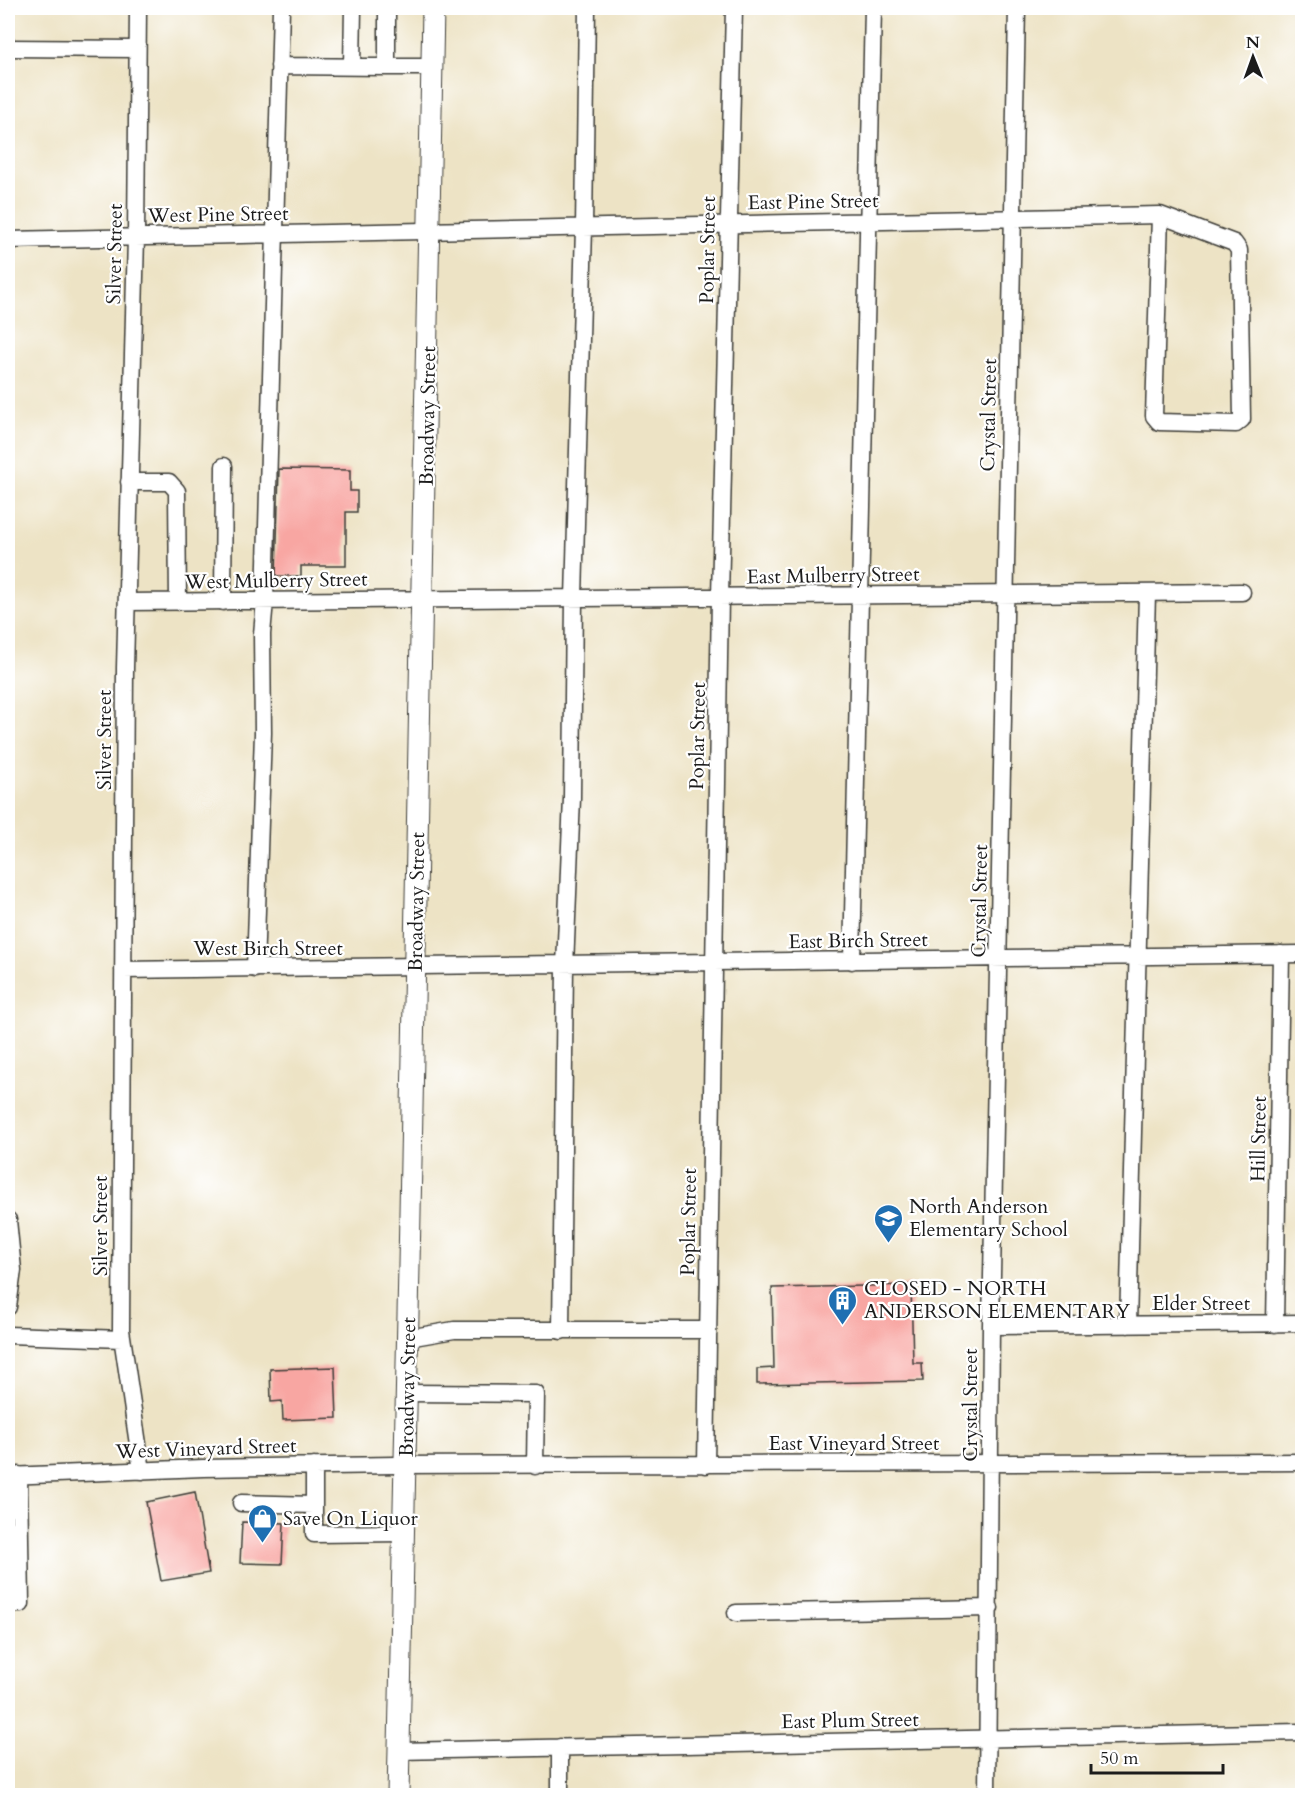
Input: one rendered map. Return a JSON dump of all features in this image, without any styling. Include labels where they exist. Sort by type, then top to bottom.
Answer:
[{"type":"main road","name":"Broadway Street","points":[[398,1796],[414,968],[425,600],[433,8]]},
{"type":"street","name":"Silver Street","points":[[138,8],[136,237],[129,482],[129,602],[125,668],[122,1339],[142,1471]]},
{"type":"street","points":[[255,969],[263,733],[262,634],[265,601],[273,234],[281,8]]},
{"type":"street","points":[[352,66],[353,8]]},
{"type":"street","points":[[387,8],[387,67]]},
{"type":"street","points":[[561,1331],[565,966],[572,798],[587,8]]},
{"type":"street","name":"Poplar Street","points":[[706,1465],[720,597],[734,8]]},
{"type":"street","points":[[852,961],[873,8]]},
{"type":"street","name":"Crystal Street","points":[[987,1796],[991,1326],[1017,8]]},
{"type":"street","points":[[8,48],[137,49]]},
{"type":"street","points":[[279,66],[432,67]]},
{"type":"street","points":[[1160,215],[1234,243],[1239,250],[1242,419],[1236,424],[1159,422],[1154,416],[1160,215]]},
{"type":"street","name":"East Pine Street","points":[[430,230],[1160,215]]},
{"type":"street","name":"West Pine Street","points":[[8,240],[430,230]]},
{"type":"street","points":[[223,602],[225,466]]},
{"type":"street","points":[[129,482],[169,482],[177,491],[178,602]]},
{"type":"street","points":[[1128,1325],[1147,592]]},
{"type":"street","name":"East Mulberry Street","points":[[425,600],[1242,592]]},
{"type":"street","name":"West Mulberry Street","points":[[129,602],[425,600]]},
{"type":"street","name":"Hill Street","points":[[1275,1324],[1281,954]]},
{"type":"street","name":"East Birch Street","points":[[414,968],[1302,954]]},
{"type":"street","name":"West Birch Street","points":[[123,970],[414,968]]},
{"type":"street","points":[[8,1221],[13,1270],[8,1307]]},
{"type":"street","name":"Elder Street","points":[[991,1326],[1302,1323]]},
{"type":"street","points":[[408,1338],[454,1330],[707,1330]]},
{"type":"street","points":[[8,1335],[122,1339]]},
{"type":"street","points":[[407,1393],[536,1394],[535,1466]]},
{"type":"street","name":"East Vineyard Street","points":[[405,1467],[1302,1462]]},
{"type":"street","points":[[314,1466],[314,1534],[403,1533]]},
{"type":"street","name":"West Vineyard Street","points":[[13,1475],[314,1466],[405,1467]]},
{"type":"street","points":[[13,1475],[14,1604]]},
{"type":"street","points":[[242,1503],[314,1505]]},
{"type":"street","points":[[736,1613],[990,1608]]},
{"type":"street","name":"East Plum Street","points":[[399,1751],[1302,1732]]},
{"type":"street","points":[[560,1747],[560,1796]]},
{"type":"building","points":[[279,469],[350,470],[350,491],[357,491],[357,512],[346,512],[346,566],[301,566],[301,576],[276,576]]},
{"type":"building","name":"CLOSED - NORTH ANDERSON ELEMENTARY","points":[[911,1285],[913,1363],[922,1363],[923,1381],[757,1384],[757,1369],[774,1368],[772,1288]]},
{"type":"building","points":[[335,1367],[337,1418],[283,1420],[282,1401],[271,1402],[270,1369]]},
{"type":"building","points":[[195,1492],[209,1573],[161,1581],[146,1502]]},
{"type":"building","name":"Save On Liquor","points":[[242,1522],[284,1523],[282,1564],[240,1563]]},
{"type":"place","name":"North Anderson Elementary School","points":[[888,1244]]},
{"type":"place","name":"CLOSED - NORTH ANDERSON ELEMENTARY","points":[[843,1326]]},
{"type":"place","name":"Save On Liquor","points":[[262,1544]]}]
